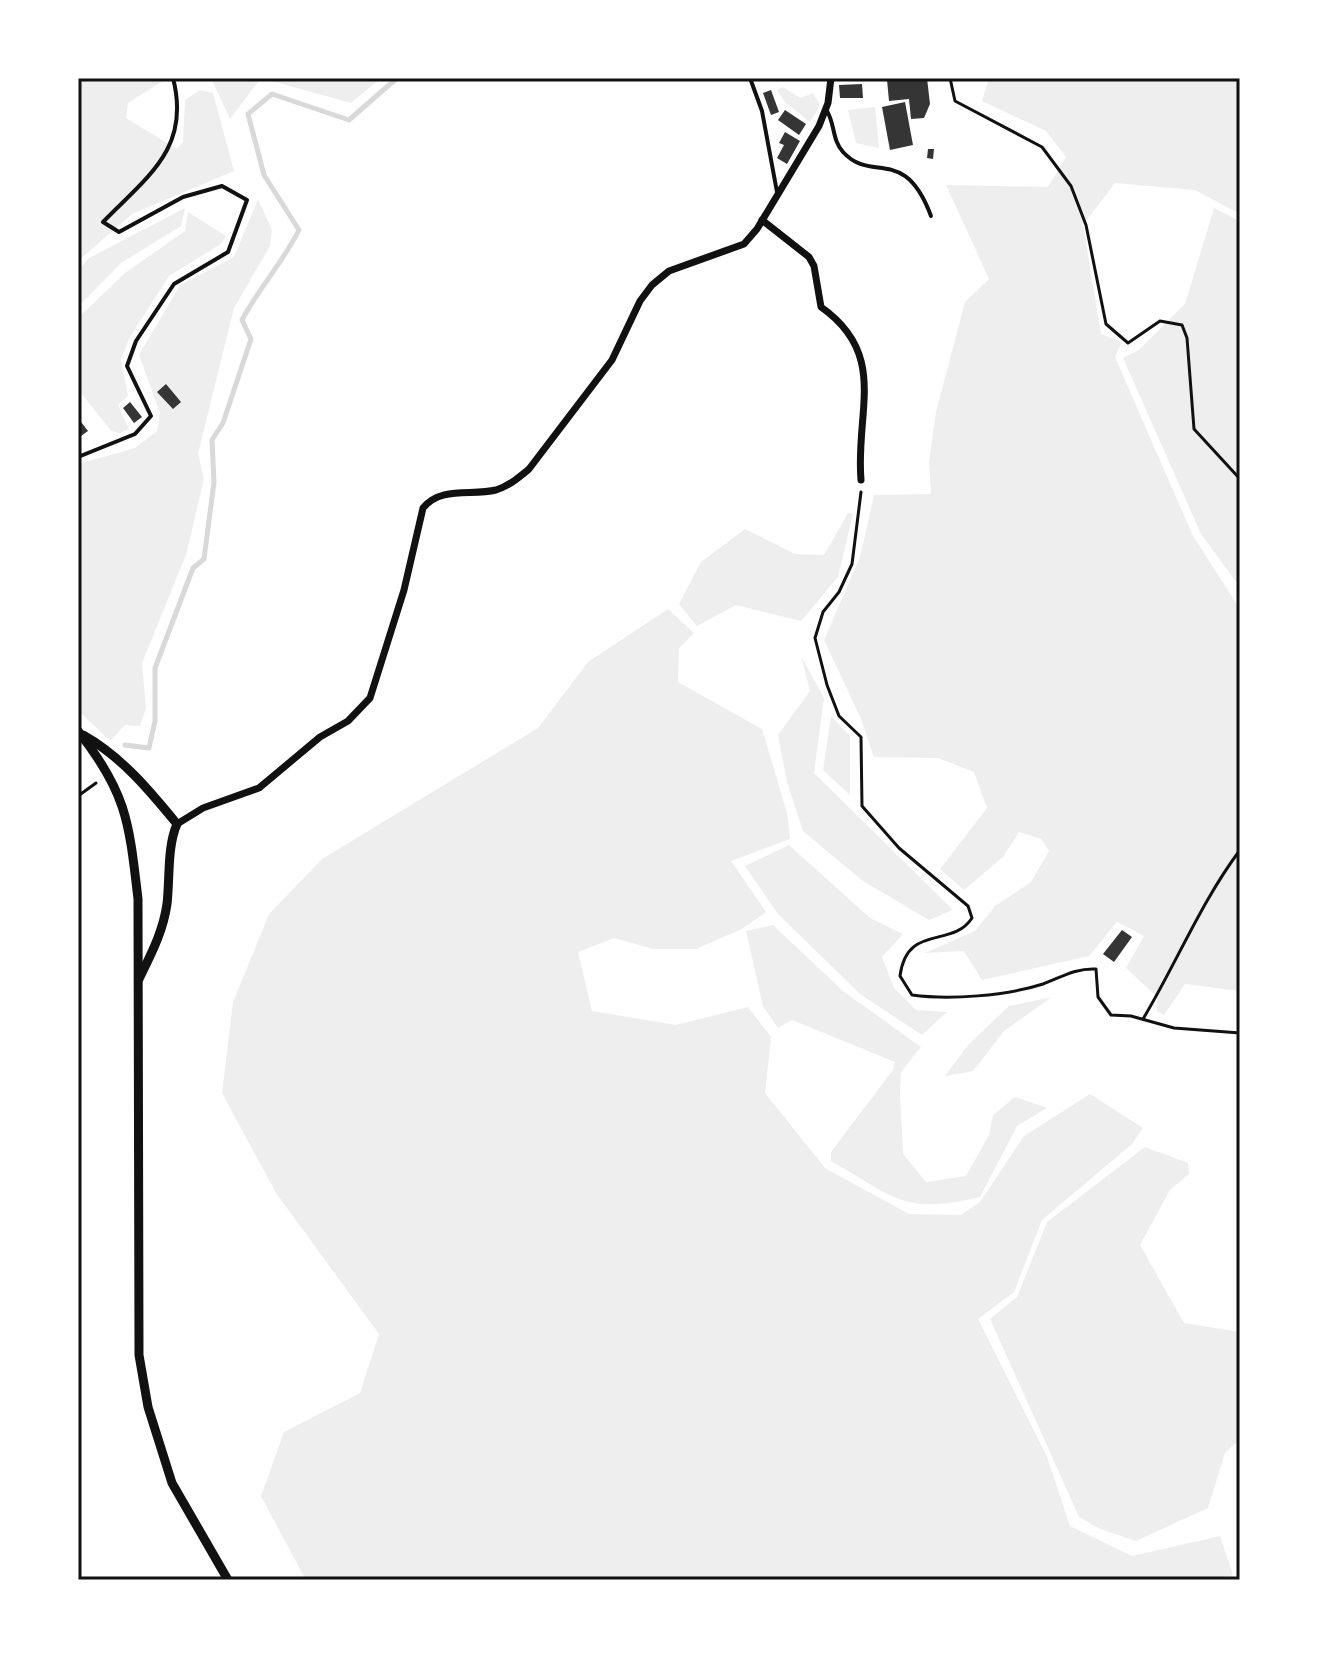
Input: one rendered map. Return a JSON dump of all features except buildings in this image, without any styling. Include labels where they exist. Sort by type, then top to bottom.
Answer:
[{"type":"street","points":[[138,980],[159,941],[166,908],[171,838],[177,824],[203,808],[259,788],[296,755],[360,711],[370,698],[404,590],[423,508],[443,494],[495,490],[512,483],[529,469],[612,360],[640,301],[652,285],[669,271],[744,244],[778,195],[826,109],[831,78]]},
{"type":"street","points":[[762,220],[809,257],[814,266],[821,307],[838,319],[853,337],[867,388],[862,422],[861,480]]},
{"type":"street","points":[[79,732],[103,747],[151,793],[177,824]]},
{"type":"street","points":[[79,732],[121,796],[132,843],[138,899],[139,1355],[158,1444],[172,1483],[228,1580]]},
{"type":"lane","points":[[78,457],[135,434],[151,416],[127,366],[136,341],[174,284],[228,252],[244,213],[247,200],[222,186],[183,197],[119,232],[103,222],[162,163],[175,136],[179,103],[173,78]]},
{"type":"lane","points":[[592,78],[644,78]]},
{"type":"lane","points":[[750,78],[762,111],[778,195]]},
{"type":"lane","points":[[826,109],[843,152],[853,160],[904,174],[924,198],[931,216]]},
{"type":"path","points":[[950,78],[955,101],[1042,147],[1071,186],[1086,225],[1106,324],[1128,343],[1160,321],[1182,325],[1187,338],[1194,429],[1240,479]]},
{"type":"path","points":[[861,480],[861,515],[852,564],[839,592],[823,612],[815,638],[839,716],[861,737],[862,806],[899,848],[968,906],[972,918],[967,926],[918,943],[902,957],[900,976],[912,995],[945,999],[1043,984],[1082,968],[1096,969],[1098,997],[1111,1015],[1143,1019],[1174,1028],[1240,1033]]},
{"type":"path","points":[[78,796],[109,774]]},
{"type":"path","points":[[1143,1019],[1176,964],[1217,881],[1240,850]]},
{"type":"shaded area","points":[[78,78],[168,78],[128,103],[126,118],[177,149],[183,142],[185,100],[200,90],[213,93],[234,171],[132,214],[78,261]]},
{"type":"shaded area","points":[[211,78],[261,78],[230,119]]},
{"type":"shaded area","points":[[261,78],[381,78],[351,103]]},
{"type":"shaded area","points":[[989,78],[1240,78],[1240,214],[1195,190],[1115,183],[1083,225],[1101,334],[1122,342],[1115,357],[1193,536],[1240,609],[1240,991],[1185,984],[1164,1015],[1157,1011],[1157,997],[1126,968],[1144,936],[1117,922],[1089,956],[982,980],[964,951],[925,953],[975,931],[995,906],[1031,882],[1049,851],[1041,839],[1019,832],[1003,857],[964,890],[940,869],[987,808],[974,772],[938,758],[874,757],[861,719],[824,640],[860,557],[874,495],[931,494],[929,462],[936,412],[965,302],[989,279],[946,185],[1048,187],[1066,157],[1046,131],[982,101]]},
{"type":"shaded area","points":[[783,87],[800,98],[813,93],[820,105],[810,122],[785,102],[777,90]]},
{"type":"shaded area","points":[[875,107],[879,148],[856,143],[848,110]]},
{"type":"shaded area","points":[[258,199],[272,230],[270,246],[234,308],[198,454],[204,479],[186,555],[142,663],[146,708],[140,726],[125,725],[110,741],[78,710],[78,464],[135,448],[157,431],[160,413],[139,355],[180,285],[234,257]]},
{"type":"shaded area","points":[[185,208],[181,226],[121,263],[78,307],[78,271],[89,258]]},
{"type":"shaded area","points":[[1214,208],[1240,221],[1240,587],[1201,534],[1123,358],[1139,350],[1185,304]]},
{"type":"shaded area","points":[[188,212],[226,236],[221,244],[169,276],[130,337],[121,359],[128,396],[118,405],[129,429],[120,433],[111,431],[78,389],[78,318],[125,273],[185,231]]},
{"type":"shaded area","points":[[848,513],[853,514],[838,577],[801,621],[736,605],[697,626],[679,604],[701,562],[745,529],[795,554],[824,555]]},
{"type":"shaded area","points":[[668,609],[694,633],[679,648],[678,682],[762,729],[787,813],[790,839],[731,861],[766,912],[742,929],[696,949],[653,949],[614,938],[578,952],[592,1011],[676,1025],[748,1007],[771,1037],[765,1093],[825,1168],[909,1214],[961,1215],[980,1202],[1024,1136],[1090,1094],[1143,1128],[1132,1144],[1042,1220],[1014,1292],[978,1319],[1047,1457],[1070,1526],[1132,1556],[1220,1536],[1233,1575],[1227,1580],[306,1580],[261,1496],[284,1432],[360,1393],[379,1334],[276,1193],[222,1093],[233,1002],[269,914],[322,859],[538,728],[588,662]]},
{"type":"shaded area","points":[[801,656],[824,698],[814,773],[953,910],[929,920],[863,881],[803,831],[787,782],[778,735],[810,691]]},
{"type":"shaded area","points":[[831,716],[850,736],[850,795],[823,770]]},
{"type":"shaded area","points":[[789,845],[870,918],[903,934],[882,957],[894,988],[916,1010],[947,1012],[922,1035],[860,994],[778,914],[745,866]]},
{"type":"shaded area","points":[[773,925],[843,991],[921,1047],[901,1072],[900,1094],[903,1154],[926,1182],[966,1176],[989,1135],[993,1115],[1015,1097],[1047,1108],[1017,1126],[980,1197],[933,1204],[901,1200],[831,1161],[831,1152],[893,1070],[895,1062],[792,1020],[778,1028],[763,1006],[746,931]]},
{"type":"shaded area","points":[[1052,997],[1004,1031],[973,1071],[945,1076],[968,1045],[1009,1006]]},
{"type":"shaded area","points":[[1145,1147],[1188,1163],[1189,1174],[1170,1190],[1140,1245],[1184,1323],[1240,1332],[1240,1439],[1225,1453],[1208,1508],[1136,1541],[1100,1529],[1079,1517],[990,1319],[1017,1297],[1047,1222]]},
{"type":"waterway","points":[[125,745],[149,748],[155,721],[155,668],[193,568],[204,559],[214,482],[212,440],[223,423],[251,339],[242,320],[299,230],[264,175],[248,114],[272,94],[349,120],[397,78]]}]
